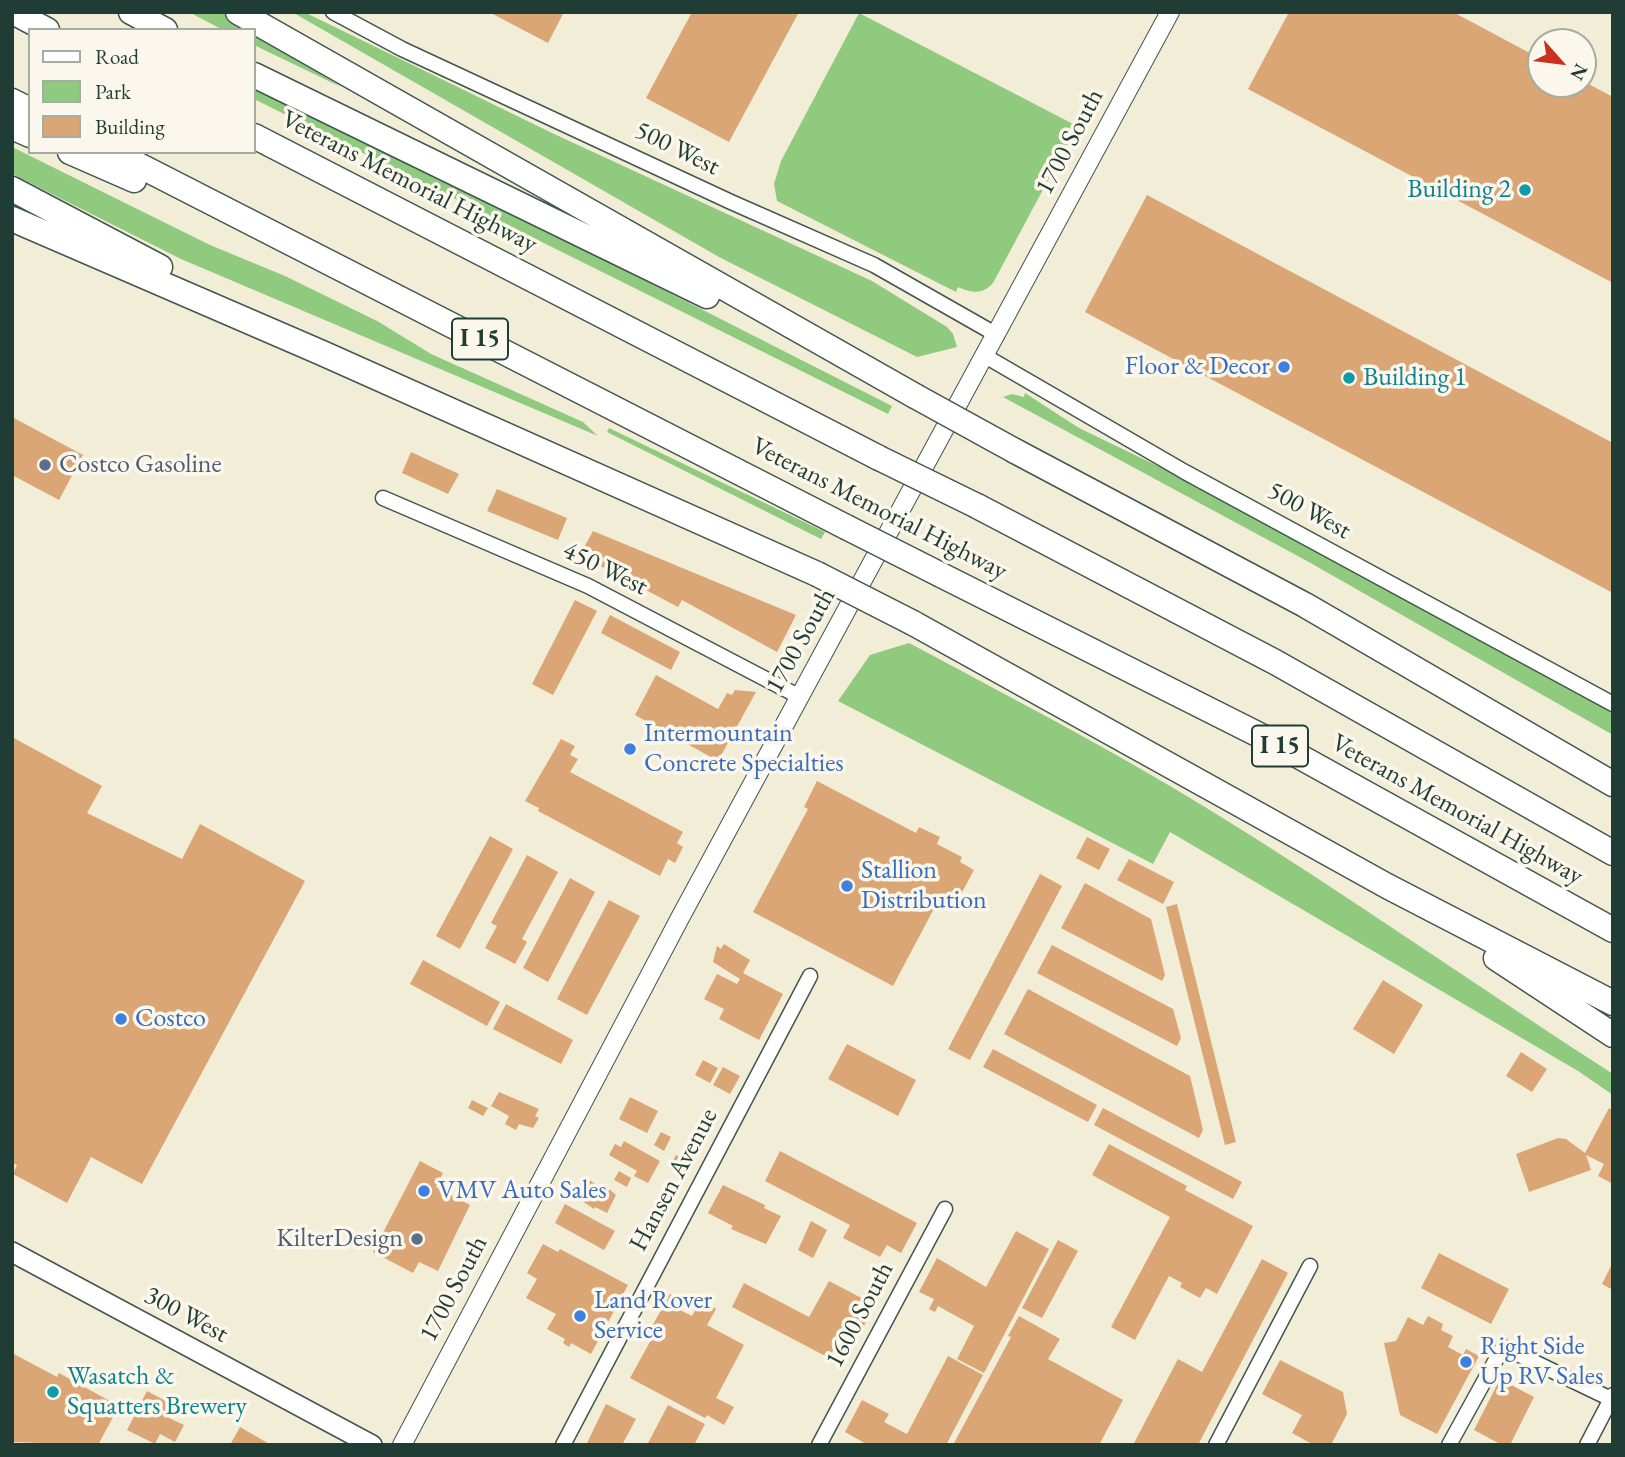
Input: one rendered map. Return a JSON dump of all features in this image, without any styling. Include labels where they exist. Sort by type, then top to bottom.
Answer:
[{"type":"highway","points":[[13,12],[43,28]]},
{"type":"highway","points":[[131,12],[161,28]]},
{"type":"highway","points":[[238,12],[915,396],[1305,605],[1613,784]]},
{"type":"highway","points":[[256,76],[915,396]]},
{"type":"highway","points":[[12,102],[28,109]]},
{"type":"highway","points":[[12,127],[28,134]]},
{"type":"highway","name":"Veterans Memorial Highway","points":[[256,137],[977,506],[1275,662],[1613,853]]},
{"type":"highway","points":[[75,154],[357,276]]},
{"type":"highway","name":"Veterans Memorial Highway","points":[[117,154],[1275,743],[1613,930]]},
{"type":"highway","points":[[12,189],[322,353]]},
{"type":"highway","points":[[12,219],[322,353],[817,574],[913,623],[1387,886],[1613,1003]]},
{"type":"highway","points":[[1387,886],[1613,1035]]},
{"type":"main road","name":"300 West","points":[[12,1252],[372,1445]]},
{"type":"street","name":"1700 South","points":[[402,1445],[800,697],[1170,12]]},
{"type":"street","name":"500 West","points":[[340,14],[402,49],[731,202],[874,265],[997,335]]},
{"type":"street","name":"500 West","points":[[985,356],[1185,472],[1613,704]]},
{"type":"street","name":"450 West","points":[[383,498],[588,586],[800,697]]},
{"type":"street","name":"Hansen Avenue","points":[[563,1445],[810,976]]},
{"type":"street","name":"1600 South","points":[[819,1445],[945,1209]]},
{"type":"street","points":[[1216,1445],[1310,1266]]},
{"type":"street","points":[[1450,1445],[1503,1347],[1612,1398],[1587,1445]]},
{"type":"green space","points":[[189,12],[221,12],[249,28],[219,28]]},
{"type":"green space","points":[[292,12],[304,12],[552,133],[872,281],[947,327],[953,334],[957,347],[917,357],[719,257]]},
{"type":"green space","points":[[859,13],[1077,126],[993,283],[985,290],[972,292],[958,287],[956,292],[777,201],[774,184],[781,161]]},
{"type":"green space","points":[[256,32],[341,87],[256,46]]},
{"type":"green space","points":[[256,83],[892,406],[888,414],[256,100]]},
{"type":"green space","points":[[12,147],[210,245],[285,276],[379,322],[431,354],[583,422],[598,436],[181,259],[12,174]]},
{"type":"green space","points":[[1025,393],[1079,428],[1195,484],[1613,706],[1613,735],[1307,561],[1003,397],[1012,394],[1024,397]]},
{"type":"green space","points":[[609,428],[825,532],[821,539],[607,432]]},
{"type":"green space","points":[[909,643],[1132,764],[1308,872],[1613,1074],[1613,1095],[1578,1071],[1170,832],[1153,864],[838,701],[870,655]]},
{"type":"building","points":[[489,12],[564,12],[548,43]]},
{"type":"building","points":[[692,12],[799,12],[729,142],[646,98]]},
{"type":"building","name":"Building 2","points":[[1289,12],[1453,12],[1527,52],[1527,98],[1597,98],[1597,88],[1613,97],[1613,283],[1248,89]]},
{"type":"building","name":"Building 1","points":[[1147,195],[1613,443],[1613,593],[1085,312]]},
{"type":"building","name":"Costco Gasoline","points":[[12,417],[83,455],[59,500],[12,475]]},
{"type":"building","points":[[411,452],[459,474],[448,494],[402,473]]},
{"type":"building","points":[[497,489],[567,518],[558,540],[487,511]]},
{"type":"building","points":[[593,531],[796,615],[777,652],[682,600],[678,607],[580,555]]},
{"type":"building","points":[[575,600],[597,611],[553,695],[532,684]]},
{"type":"building","points":[[610,615],[680,652],[671,670],[601,633]]},
{"type":"building","points":[[656,675],[718,709],[727,693],[732,695],[735,690],[756,692],[718,761],[635,715]]},
{"type":"building","name":"Costco","points":[[12,737],[102,786],[87,813],[182,859],[200,824],[305,881],[142,1184],[91,1157],[67,1203],[13,1174],[17,1165],[12,1163]]},
{"type":"building","points":[[561,739],[575,746],[570,755],[578,759],[570,772],[683,832],[677,843],[683,847],[675,863],[668,859],[660,876],[538,811],[539,808],[525,801]]},
{"type":"building","points":[[817,781],[916,833],[919,827],[940,837],[937,844],[962,857],[960,862],[974,870],[953,909],[938,901],[893,986],[753,912],[808,809],[804,807]]},
{"type":"building","points":[[490,836],[513,849],[460,949],[436,936]]},
{"type":"building","points":[[1087,837],[1110,849],[1099,870],[1076,858]]},
{"type":"building","points":[[527,855],[558,872],[522,939],[527,942],[515,964],[485,948],[497,926],[491,923]]},
{"type":"building","points":[[1129,859],[1174,882],[1163,904],[1117,880]]},
{"type":"building","points":[[1040,874],[1062,886],[970,1060],[948,1049]]},
{"type":"building","points":[[570,878],[595,892],[548,982],[523,968]]},
{"type":"building","points":[[1085,883],[1151,919],[1165,975],[1162,981],[1061,928]]},
{"type":"building","points":[[609,900],[640,916],[587,1015],[557,999]]},
{"type":"building","points":[[1177,904],[1236,1142],[1225,1145],[1166,907]]},
{"type":"building","points":[[724,944],[750,960],[743,973],[783,994],[759,1040],[719,1019],[724,1009],[704,999],[717,974],[737,984],[740,979],[713,962],[717,946],[721,949]]},
{"type":"building","points":[[1052,945],[1173,1009],[1181,1038],[1177,1046],[1037,973]]},
{"type":"building","points":[[423,960],[500,1002],[487,1026],[410,984]]},
{"type":"building","points":[[1383,980],[1423,1005],[1394,1054],[1353,1029]]},
{"type":"building","points":[[1028,989],[1190,1076],[1203,1130],[1199,1138],[1004,1034]]},
{"type":"building","points":[[506,1004],[573,1040],[561,1064],[493,1029]]},
{"type":"building","points":[[847,1044],[916,1080],[898,1116],[828,1079]]},
{"type":"building","points":[[993,1049],[1097,1105],[1088,1122],[983,1067]]},
{"type":"building","points":[[1521,1052],[1547,1069],[1532,1092],[1506,1076]]},
{"type":"building","points":[[703,1060],[718,1068],[710,1083],[695,1075]]},
{"type":"building","points":[[723,1067],[740,1076],[730,1094],[713,1085]]},
{"type":"building","points":[[499,1092],[539,1109],[535,1116],[539,1118],[533,1128],[519,1124],[516,1130],[505,1124],[509,1116],[491,1106]]},
{"type":"building","points":[[630,1097],[658,1111],[647,1133],[619,1119]]},
{"type":"building","points":[[472,1100],[488,1108],[483,1116],[468,1108]]},
{"type":"building","points":[[1103,1108],[1242,1182],[1233,1199],[1094,1125]]},
{"type":"building","points":[[1609,1108],[1613,1110],[1613,1184],[1598,1176],[1604,1164],[1586,1155],[1591,1170],[1529,1192],[1516,1154],[1558,1138],[1566,1139],[1585,1153]]},
{"type":"building","points":[[661,1132],[671,1137],[664,1151],[654,1145]]},
{"type":"building","points":[[624,1141],[660,1161],[648,1183],[634,1176],[637,1171],[609,1155],[615,1144],[621,1147]]},
{"type":"building","points":[[1109,1144],[1187,1186],[1185,1190],[1253,1226],[1217,1294],[1206,1288],[1200,1298],[1180,1287],[1182,1283],[1169,1276],[1135,1340],[1111,1327],[1170,1217],[1092,1175]]},
{"type":"building","points":[[780,1151],[917,1223],[901,1253],[887,1245],[880,1257],[843,1238],[850,1225],[765,1181]]},
{"type":"building","points":[[676,1155],[688,1162],[683,1171],[671,1164]]},
{"type":"building","name":"KilterDesign","points":[[420,1161],[443,1173],[436,1187],[470,1205],[438,1271],[419,1262],[413,1273],[373,1252]]},
{"type":"building","points":[[619,1171],[631,1178],[627,1187],[614,1180]]},
{"type":"building","points":[[589,1180],[601,1187],[603,1184],[616,1195],[607,1213],[595,1207],[594,1209],[579,1199]]},
{"type":"building","points":[[723,1185],[765,1205],[764,1208],[781,1216],[766,1244],[731,1229],[733,1226],[708,1213]]},
{"type":"building","points":[[565,1204],[615,1231],[604,1250],[555,1223]]},
{"type":"building","points":[[811,1221],[827,1230],[813,1258],[798,1250]]},
{"type":"building","points":[[1016,1231],[1049,1249],[984,1373],[957,1359],[974,1326],[938,1306],[935,1312],[929,1309],[934,1299],[919,1292],[937,1258],[986,1287]]},
{"type":"building","points":[[1058,1240],[1078,1251],[1042,1318],[1022,1308]]},
{"type":"building","points":[[543,1244],[558,1252],[560,1249],[628,1285],[591,1354],[571,1343],[569,1347],[563,1343],[565,1339],[547,1329],[556,1314],[526,1298],[537,1279],[527,1273]]},
{"type":"building","points":[[1439,1253],[1509,1289],[1491,1324],[1421,1288]]},
{"type":"building","points":[[1262,1259],[1288,1273],[1198,1445],[1133,1445],[1178,1359],[1202,1372]]},
{"type":"building","points":[[1613,1262],[1613,1290],[1602,1284]]},
{"type":"building","points":[[829,1281],[875,1305],[858,1337],[850,1332],[846,1340],[840,1337],[829,1358],[732,1307],[744,1283],[809,1317]]},
{"type":"building","points":[[670,1294],[683,1301],[678,1309],[692,1316],[701,1300],[716,1309],[707,1325],[744,1345],[716,1398],[734,1407],[724,1425],[707,1415],[705,1418],[630,1378],[651,1340],[646,1337]]},
{"type":"building","points":[[1019,1316],[1060,1339],[1048,1359],[1123,1400],[1099,1445],[953,1445],[1011,1337],[1008,1336]]},
{"type":"building","points":[[1428,1316],[1443,1324],[1441,1330],[1453,1336],[1448,1347],[1463,1355],[1466,1349],[1479,1356],[1437,1434],[1400,1415],[1384,1343],[1396,1341],[1408,1317],[1423,1325]]},
{"type":"building","name":"Wasatch & Squatters Brewery","points":[[12,1353],[57,1377],[59,1373],[119,1406],[98,1445],[12,1442]]},
{"type":"building","points":[[948,1356],[983,1375],[946,1445],[868,1445],[845,1432],[862,1400],[889,1414],[884,1422],[907,1434]]},
{"type":"building","points":[[1280,1360],[1343,1392],[1347,1414],[1331,1445],[1314,1445],[1292,1433],[1302,1415],[1262,1394]]},
{"type":"building","points":[[1500,1379],[1534,1397],[1510,1445],[1502,1445],[1474,1430]]},
{"type":"building","points":[[147,1391],[175,1406],[169,1418],[184,1425],[175,1442],[160,1434],[155,1444],[127,1430]]},
{"type":"building","points":[[606,1404],[636,1419],[622,1445],[586,1445]]},
{"type":"building","points":[[668,1405],[705,1424],[694,1445],[647,1445]]},
{"type":"building","points":[[240,1427],[271,1445],[230,1445]]},
{"type":"place","name":"Building 2","points":[[1525,190]]},
{"type":"place","name":"Floor & Decor","points":[[1284,367]]},
{"type":"place","name":"Building 1","points":[[1349,378]]},
{"type":"place","name":"Costco Gasoline","points":[[45,465]]},
{"type":"place","name":"Intermountain Concrete Specialties","points":[[630,749]]},
{"type":"place","name":"Stallion Distribution","points":[[847,886]]},
{"type":"place","name":"Costco","points":[[121,1019]]},
{"type":"place","name":"VMV Auto Sales","points":[[424,1191]]},
{"type":"place","name":"KilterDesign","points":[[417,1239]]},
{"type":"place","name":"Land Rover Service","points":[[580,1316]]},
{"type":"place","name":"Right Side Up RV Sales","points":[[1466,1362]]},
{"type":"place","name":"Wasatch & Squatters Brewery","points":[[53,1392]]}]
